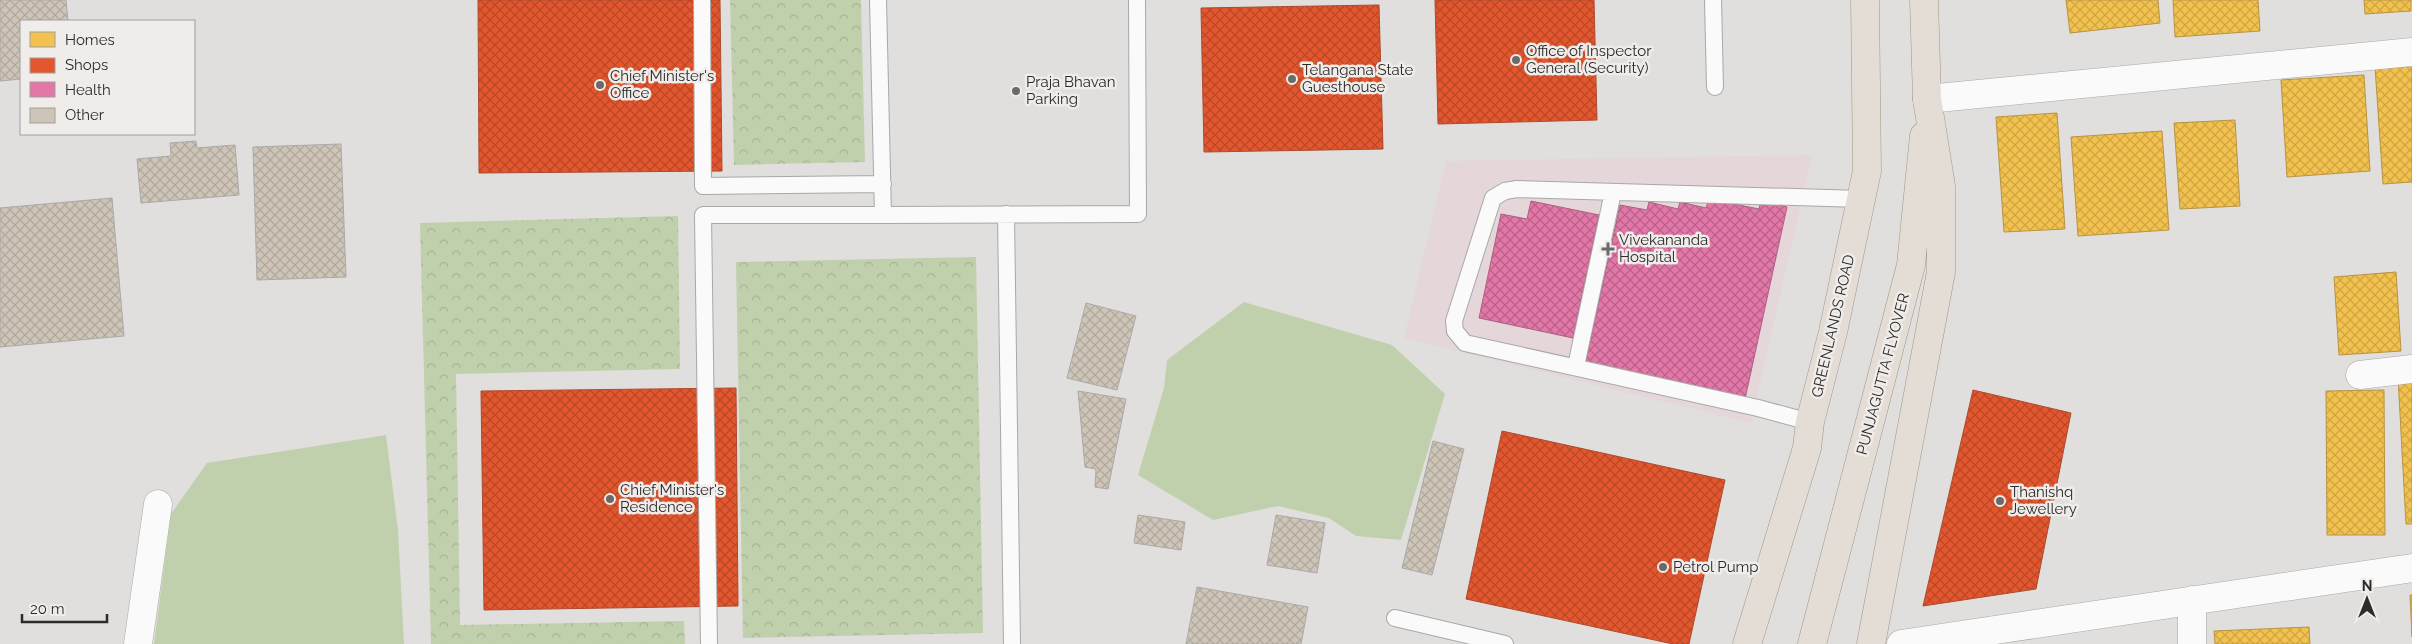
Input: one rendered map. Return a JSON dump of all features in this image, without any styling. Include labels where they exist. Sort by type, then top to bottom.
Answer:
[{"type":"main road","name":"GREENLANDS ROAD","points":[[1747,644],[1807,448],[1810,422],[1833,332],[1861,199],[1866,171],[1865,0]]},
{"type":"main road","points":[[1871,644],[1941,272],[1941,186],[1927,100],[1924,0]]},
{"type":"main road","name":"PUNJAGUTTA FLYOVER","points":[[1812,644],[1911,265],[1927,100]]},
{"type":"street","points":[[1927,100],[2412,52]]},
{"type":"street","points":[[2360,375],[2412,368]]},
{"type":"street","points":[[138,644],[158,504]]},
{"type":"street","points":[[1901,644],[2412,568]]},
{"type":"street","points":[[2192,600],[2192,644]]},
{"type":"lane","points":[[702,0],[703,186],[883,184]]},
{"type":"lane","points":[[878,0],[883,215]]},
{"type":"lane","points":[[709,644],[703,215],[1138,214],[1137,0]]},
{"type":"lane","points":[[1713,0],[1715,87]]},
{"type":"lane","points":[[1810,422],[1758,408],[1576,366],[1465,343],[1455,331],[1454,321],[1493,198],[1505,191],[1517,189],[1861,199]]},
{"type":"lane","points":[[1576,366],[1612,192]]},
{"type":"lane","points":[[1006,214],[1012,644]]},
{"type":"lane","points":[[1395,618],[1505,644]]},
{"type":"shaded area","name":"Vivekananda Hospital","points":[[1812,155],[1751,423],[1404,338],[1446,161]]},
{"type":"green space","points":[[730,0],[861,0],[865,162],[734,165]]},
{"type":"green space","points":[[678,216],[680,369],[456,374],[460,625],[684,621],[685,644],[431,644],[420,223]]},
{"type":"green space","points":[[976,257],[983,633],[743,638],[736,262]]},
{"type":"green space","points":[[1244,302],[1392,345],[1445,394],[1401,540],[1356,536],[1329,518],[1278,506],[1213,520],[1138,475],[1164,388],[1167,360]]},
{"type":"green space","points":[[386,435],[398,530],[404,644],[154,644],[171,514],[207,463]]},
{"type":"building: Homes","points":[[2066,0],[2158,0],[2160,23],[2070,33]]},
{"type":"building: Homes","points":[[2173,0],[2258,0],[2260,31],[2175,37]]},
{"type":"building: Homes","points":[[2364,0],[2411,0],[2411,11],[2365,14]]},
{"type":"building: Homes","points":[[2412,64],[2412,182],[2383,184],[2375,67]]},
{"type":"building: Homes","points":[[2364,75],[2370,171],[2287,177],[2281,80]]},
{"type":"building: Homes","points":[[2057,113],[2065,229],[2004,232],[1996,117]]},
{"type":"building: Homes","points":[[2235,120],[2240,206],[2180,209],[2174,123]]},
{"type":"building: Homes","points":[[2162,131],[2169,230],[2078,236],[2071,137]]},
{"type":"building: Homes","points":[[2396,272],[2401,351],[2339,355],[2334,277]]},
{"type":"building: Homes","points":[[2398,377],[2412,377],[2412,524],[2406,524]]},
{"type":"building: Homes","points":[[2384,390],[2385,535],[2327,535],[2326,391]]},
{"type":"building: Homes","points":[[2410,595],[2412,595],[2412,637]]},
{"type":"building: Homes","points":[[2309,627],[2310,644],[2215,644],[2214,631]]},
{"type":"building: Shops","name":"Chief Minister's Office","points":[[478,0],[720,0],[722,171],[479,173]]},
{"type":"building: Shops","name":"Office of Inspector General (Security)","points":[[1435,0],[1594,0],[1597,120],[1438,124]]},
{"type":"building: Shops","name":"Telangana State Guesthouse","points":[[1379,5],[1383,149],[1204,152],[1201,8]]},
{"type":"building: Shops","name":"Chief Minister's Residence","points":[[736,388],[738,606],[484,610],[481,391]]},
{"type":"building: Shops","name":"Thanishq Jewellery","points":[[1973,390],[2071,413],[2036,589],[1923,606]]},
{"type":"building: Shops","points":[[1502,431],[1725,480],[1689,644],[1673,644],[1466,599]]},
{"type":"building: Health","points":[[1709,199],[1759,209],[1761,201],[1787,207],[1745,399],[1585,365],[1620,205],[1647,210],[1649,202],[1678,209],[1680,202],[1706,208]]},
{"type":"building: Health","points":[[1531,201],[1599,215],[1573,338],[1479,318],[1501,214],[1527,219]]},
{"type":"building: Other","points":[[0,0],[66,0],[68,20],[20,20],[20,79],[0,81]]},
{"type":"building: Other","points":[[196,141],[197,148],[235,145],[239,195],[141,203],[137,159],[171,156],[170,143]]},
{"type":"building: Other","points":[[341,144],[346,277],[257,280],[253,147]]},
{"type":"building: Other","points":[[112,198],[124,336],[0,347],[0,208]]},
{"type":"building: Other","points":[[1086,303],[1136,316],[1117,390],[1067,378]]},
{"type":"building: Other","points":[[1078,391],[1126,399],[1108,489],[1095,487],[1096,469],[1085,467]]},
{"type":"building: Other","points":[[1433,441],[1464,449],[1432,575],[1402,568]]},
{"type":"building: Other","points":[[1138,515],[1185,522],[1181,550],[1134,543]]},
{"type":"building: Other","points":[[1276,515],[1325,523],[1317,573],[1267,565]]},
{"type":"building: Other","points":[[1197,587],[1308,607],[1301,644],[1186,644]]},
{"type":"place","name":"Office of Inspector General (Security)","points":[[1516,60]]},
{"type":"place","name":"Telangana State Guesthouse","points":[[1292,79]]},
{"type":"place","name":"Chief Minister's Office","points":[[600,85]]},
{"type":"place","name":"Praja Bhavan Parking","points":[[1016,91]]},
{"type":"place","name":"Vivekananda Hospital","points":[[1608,249]]},
{"type":"place","name":"Chief Minister's Residence","points":[[610,499]]},
{"type":"place","name":"Thanishq Jewellery","points":[[2000,501]]},
{"type":"place","name":"Petrol Pump","points":[[1663,567]]}]
